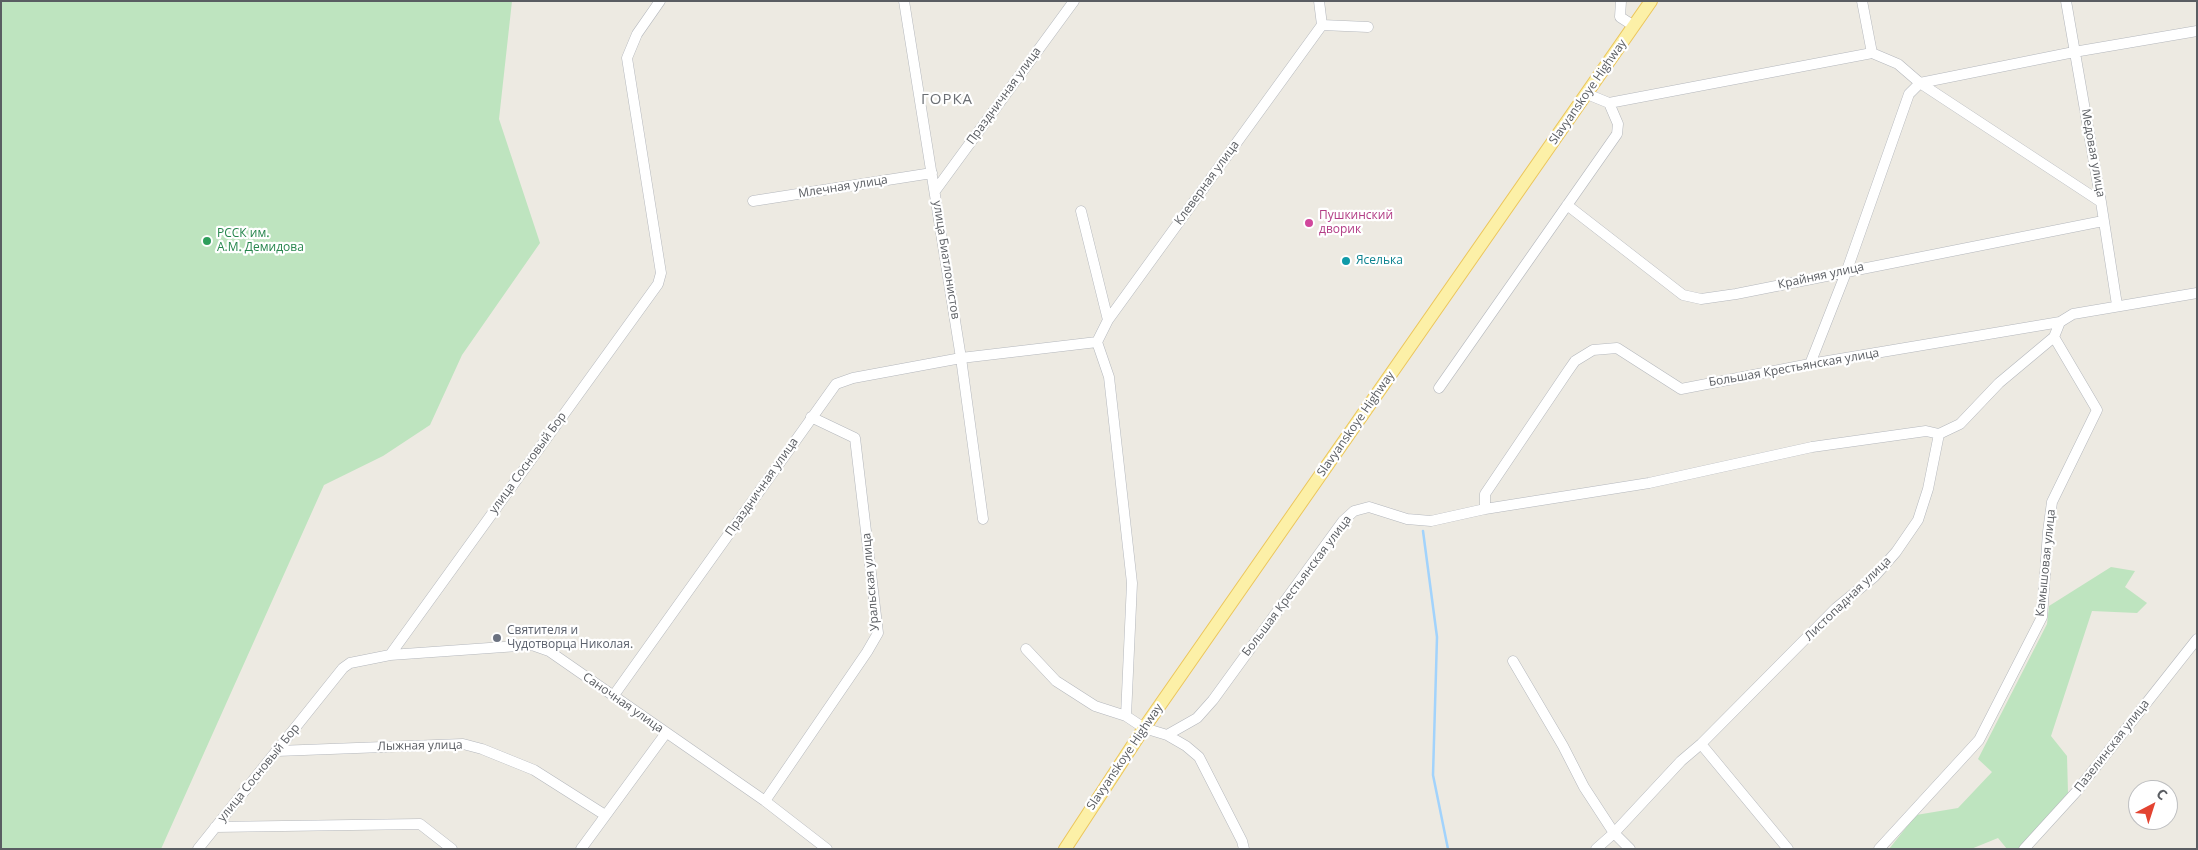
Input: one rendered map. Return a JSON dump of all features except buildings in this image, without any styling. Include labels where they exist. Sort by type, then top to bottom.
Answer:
[{"type":"main road","name":"Slavyanskoye Highway","points":[[1065,849],[1144,728],[1651,1]]},
{"type":"street","name":"улица Сосновый Бор","points":[[198,849],[343,668],[350,663],[390,655],[658,284],[661,273],[627,58],[637,34],[660,1]]},
{"type":"street","name":"улица Биатлонистов","points":[[904,1],[961,358],[983,519]]},
{"type":"street","name":"Праздничная улица","points":[[935,191],[1074,1]]},
{"type":"street","points":[[1319,1],[1322,26],[1368,27]]},
{"type":"street","points":[[1621,1],[1620,17],[1634,26]]},
{"type":"street","points":[[1862,1],[1872,53]]},
{"type":"street","name":"Медовая улица","points":[[2066,1],[2117,305]]},
{"type":"street","name":"Клеверная улица","points":[[1096,342],[1108,320],[1322,26]]},
{"type":"street","points":[[1810,364],[1847,270],[1909,94],[1920,83],[2074,52],[2197,31]]},
{"type":"street","points":[[1587,94],[1610,103],[1872,53],[1898,64],[1920,83],[2101,202]]},
{"type":"street","points":[[1439,388],[1617,134],[1618,124],[1610,103]]},
{"type":"street","name":"Млечная улица","points":[[753,201],[932,173]]},
{"type":"street","name":"Крайняя улица","points":[[1567,205],[1683,295],[1714,298],[2103,220]]},
{"type":"street","points":[[1081,210],[1108,320]]},
{"type":"street","name":"Большая Крестьянская улица","points":[[1485,509],[1484,494],[1575,360],[1593,350],[1617,348],[1681,389],[1810,364],[2060,322],[2073,314],[2117,305],[2197,293]]},
{"type":"street","points":[[1939,434],[1960,424],[1999,383],[2054,337],[2060,322]]},
{"type":"street","name":"Камышовая улица","points":[[1879,849],[1979,740],[2042,617],[2052,502],[2097,410],[2054,337]]},
{"type":"street","name":"Праздничная улица","points":[[614,695],[836,384],[853,378],[961,358],[1096,342]]},
{"type":"street","points":[[1096,342],[1109,378],[1132,583],[1126,716]]},
{"type":"street","name":"Уральская улица","points":[[765,801],[878,633],[855,438],[811,417]]},
{"type":"street","name":"Большая Крестьянская улица","points":[[1167,735],[1197,718],[1213,700],[1343,521],[1354,511],[1369,507],[1407,519],[1431,521],[1485,509],[1649,483],[1812,447],[1926,431],[1939,434]]},
{"type":"street","name":"Листопадная улица","points":[[1596,849],[1614,833],[1681,761],[1701,744],[1836,608],[1874,576],[1911,533],[1918,520],[1928,489],[1939,434]]},
{"type":"street","name":"Пазелинская улица","points":[[2024,849],[2076,792],[2197,640]]},
{"type":"street","name":"Саночная улица","points":[[390,655],[532,645],[549,650],[765,801],[827,849]]},
{"type":"street","points":[[1026,649],[1056,681],[1094,706],[1126,716],[1144,728],[1167,735],[1199,756],[1242,841],[1244,849]]},
{"type":"street","points":[[1513,661],[1563,746],[1584,787],[1614,833],[1630,849]]},
{"type":"street","points":[[581,849],[666,733]]},
{"type":"street","name":"Лыжная улица","points":[[277,751],[463,744],[482,749],[534,770],[605,815]]},
{"type":"street","points":[[1701,744],[1788,849]]},
{"type":"street","points":[[215,827],[420,824],[452,849]]},
{"type":"green space","name":"РССК им. А.М. Демидова","points":[[1,1],[512,1],[499,119],[540,243],[462,355],[430,425],[383,456],[324,485],[161,849],[1,849]]},
{"type":"green space","points":[[2111,567],[2135,571],[2125,587],[2147,603],[2137,613],[2092,611],[2051,736],[2067,756],[2068,793],[2018,849],[2007,849],[1998,838],[1971,849],[1889,849],[1916,815],[1958,808],[1992,772],[1978,759],[2047,624],[2049,606]]},
{"type":"waterway","points":[[1423,531],[1437,637],[1433,775],[1448,849]]},
{"type":"place","name":"Пушкинский дворик","points":[[1309,223]]},
{"type":"place","name":"РССК им. А.М. Демидова","points":[[207,241]]},
{"type":"place","name":"Яселька","points":[[1346,261]]},
{"type":"place","name":"Святителя и Чудотворца Николая.","points":[[497,638]]},
{"type":"district","name":"ГОРКА","points":[[947,100]]}]
